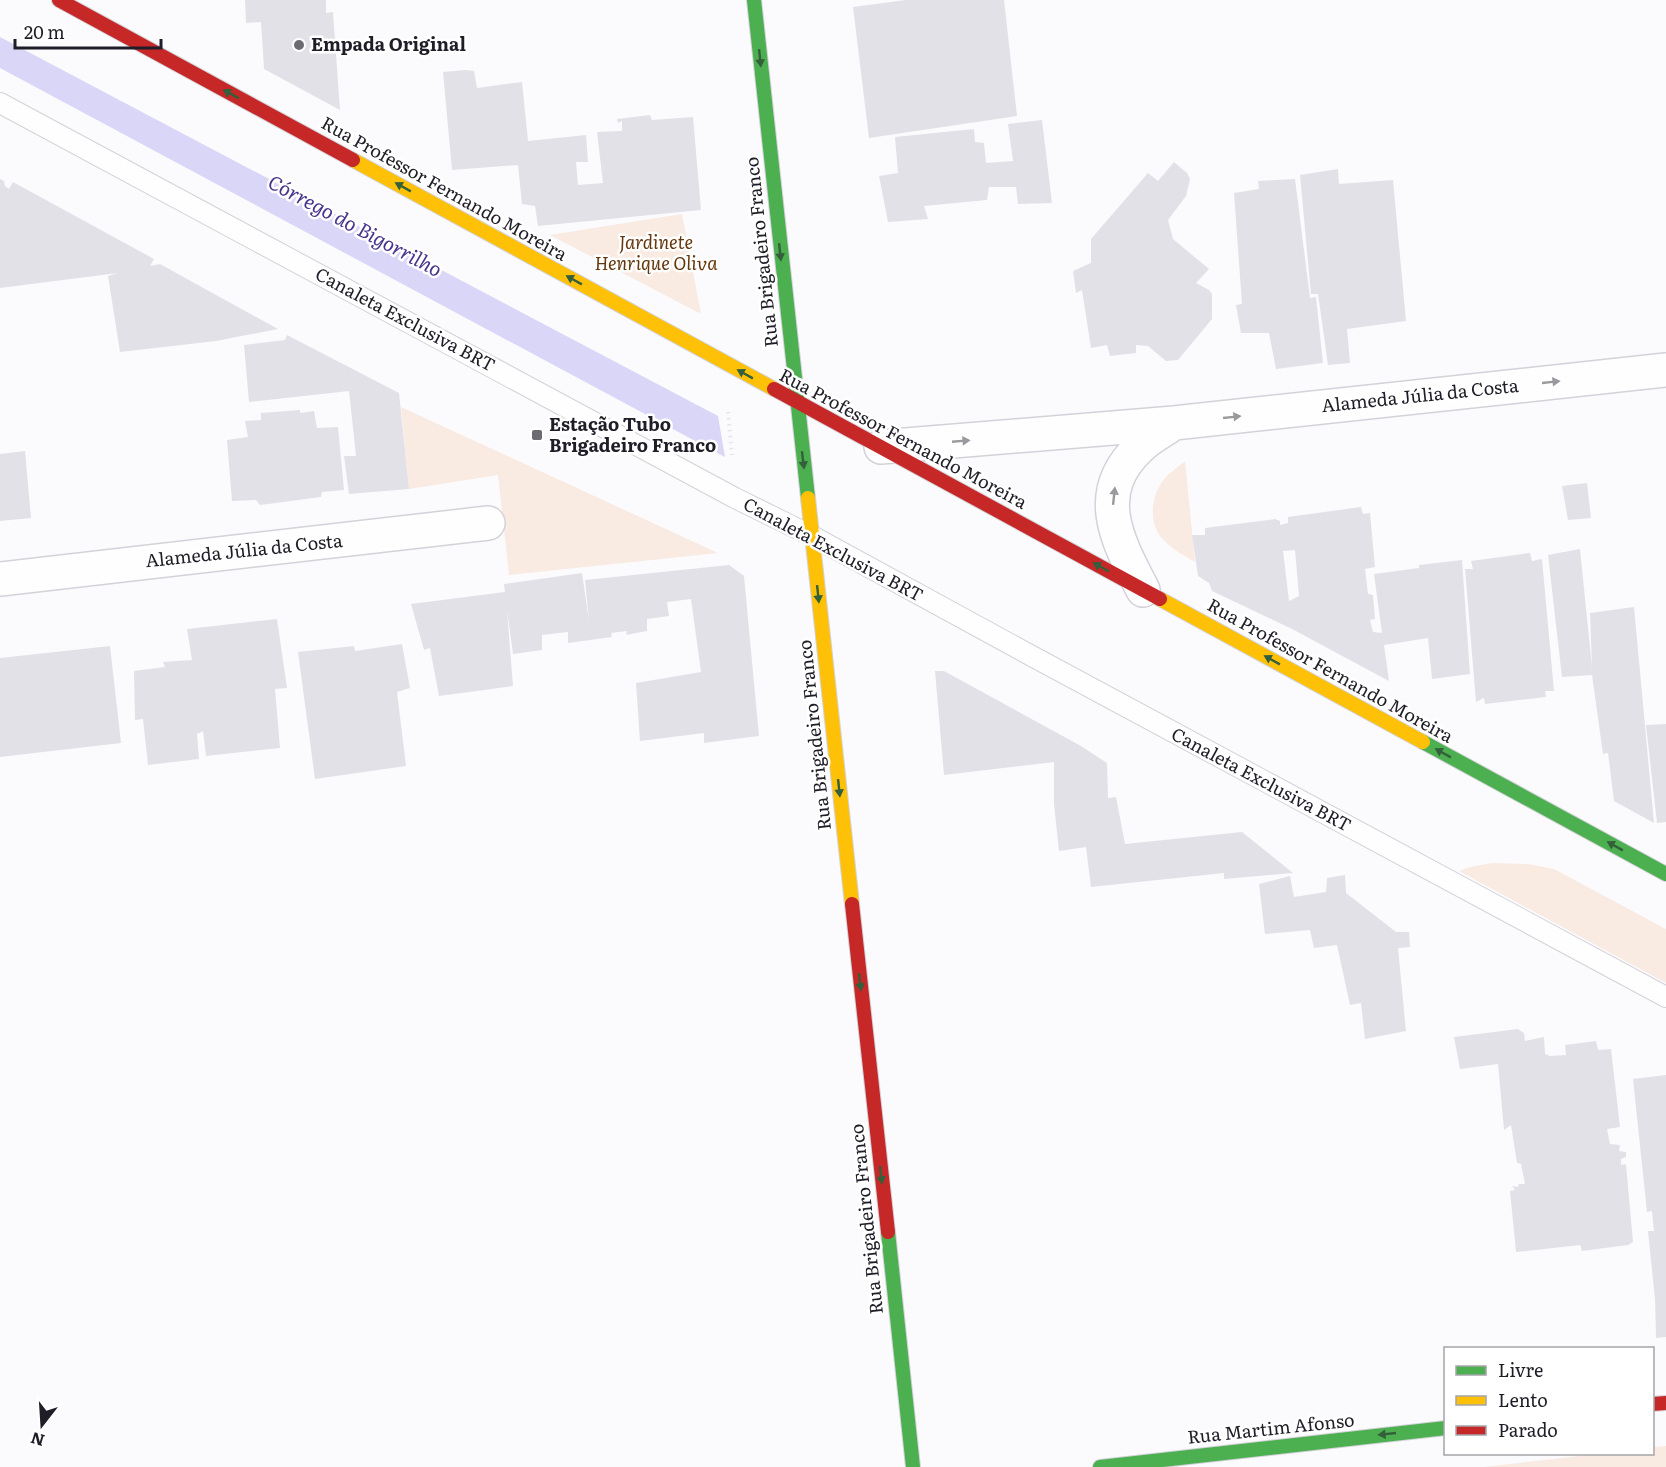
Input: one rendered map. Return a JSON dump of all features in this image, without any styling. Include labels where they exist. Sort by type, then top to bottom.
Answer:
[{"type":"main road","name":"Rua Professor Fernando Moreira","points":[[59,0],[1666,874]]},
{"type":"main road","name":"Rua Brigadeiro Franco","points":[[754,0],[912,1467]]},
{"type":"main road","name":"Rua Martim Afonso","points":[[1100,1467],[1444,1428]]},
{"type":"street","name":"Alameda Júlia da Costa","points":[[881,447],[1174,423],[1666,370]]},
{"type":"street","name":"Alameda Júlia da Costa","points":[[1143,590],[1120,547],[1114,527],[1112,504],[1115,482],[1126,462],[1141,445],[1174,423]]},
{"type":"street","name":"Alameda Júlia da Costa","points":[[0,579],[488,523]]},
{"type":"lane","name":"Canaleta Exclusiva BRT","points":[[0,103],[735,498],[812,536],[1030,656],[1666,997]]},
{"type":"path","points":[[723,362],[735,498]]},
{"type":"green space","name":"Jardinete Henrique Oliva","points":[[682,214],[701,314],[550,235]]},
{"type":"green space","points":[[401,407],[718,553],[509,575],[498,475],[409,489]]},
{"type":"green space","points":[[1185,461],[1195,562],[1165,542],[1158,533],[1153,518],[1155,495],[1158,488],[1167,476]]},
{"type":"green space","points":[[1492,863],[1528,864],[1554,869],[1666,929],[1666,983],[1459,871]]},
{"type":"green space","points":[[1666,1446],[1666,1467],[1483,1467],[1589,1455],[1654,1455],[1654,1447]]},
{"type":"water","name":"Córrego do Bigorrilho","points":[[0,37],[718,416],[725,457],[0,68]]},
{"type":"building","name":"Empada Original","points":[[245,0],[326,0],[326,13],[333,12],[340,110],[264,69],[261,22],[246,23]]},
{"type":"building","points":[[906,0],[1004,0],[1017,116],[869,138],[853,7]]},
{"type":"building","points":[[474,71],[477,88],[522,82],[528,141],[586,135],[588,162],[576,162],[578,185],[603,183],[597,132],[622,131],[622,121],[618,123],[617,119],[650,115],[652,120],[693,117],[701,210],[538,226],[535,206],[522,204],[518,165],[452,170],[443,72]]},
{"type":"building","points":[[1042,120],[1052,203],[1018,204],[1016,187],[989,187],[987,200],[924,206],[928,219],[888,222],[879,176],[898,173],[895,137],[974,129],[975,142],[984,143],[986,163],[1013,161],[1008,124]]},
{"type":"building","points":[[1174,162],[1187,173],[1190,179],[1186,196],[1168,220],[1173,239],[1209,269],[1196,283],[1212,294],[1212,319],[1178,360],[1166,361],[1148,346],[1136,345],[1136,353],[1110,356],[1107,345],[1091,348],[1082,290],[1076,293],[1073,271],[1091,263],[1091,239],[1148,173],[1158,181]]},
{"type":"building","points":[[1338,169],[1339,184],[1393,180],[1406,321],[1347,329],[1350,363],[1328,365],[1318,294],[1311,294],[1300,175]]},
{"type":"building","points":[[0,179],[9,189],[13,182],[154,259],[150,266],[160,264],[278,329],[216,341],[120,352],[108,276],[118,273],[0,288]]},
{"type":"building","points":[[1295,179],[1310,298],[1316,297],[1323,363],[1276,369],[1269,333],[1241,333],[1236,305],[1242,304],[1234,193],[1259,189],[1258,181]]},
{"type":"building","points":[[287,335],[399,393],[409,489],[349,494],[344,456],[356,456],[349,391],[249,402],[244,345],[285,340]]},
{"type":"building","points":[[300,410],[300,413],[314,411],[317,428],[338,427],[344,490],[322,492],[321,497],[260,505],[256,500],[232,501],[227,440],[248,437],[245,421],[261,420],[261,413]]},
{"type":"building","points":[[25,451],[31,518],[0,521],[0,454]]},
{"type":"building","points":[[1587,483],[1591,518],[1568,520],[1562,486]]},
{"type":"building","points":[[1361,507],[1363,514],[1370,513],[1375,567],[1365,569],[1368,594],[1373,595],[1375,619],[1370,620],[1373,632],[1382,633],[1374,574],[1419,568],[1419,565],[1462,560],[1470,674],[1432,679],[1428,638],[1384,645],[1389,681],[1292,629],[1212,591],[1209,583],[1198,576],[1192,535],[1205,535],[1205,528],[1275,519],[1280,521],[1280,525],[1288,523],[1288,517]],"holes":[[[1295,550],[1299,596],[1289,601],[1283,551]]]},
{"type":"building","points":[[1580,549],[1592,667],[1590,613],[1634,607],[1654,823],[1614,801],[1608,753],[1603,754],[1592,675],[1562,677],[1548,555]]},
{"type":"building","points":[[1530,553],[1532,561],[1542,559],[1554,691],[1545,691],[1546,697],[1485,704],[1484,698],[1476,702],[1465,569],[1473,569],[1471,561]]},
{"type":"building","points":[[729,565],[744,576],[759,736],[704,743],[704,733],[640,741],[636,683],[701,672],[691,599],[667,602],[669,616],[647,619],[647,631],[626,635],[627,631],[611,633],[612,637],[568,643],[568,632],[542,635],[542,650],[513,654],[507,610],[513,686],[439,696],[430,648],[424,650],[411,604],[505,592],[504,584],[582,573],[589,621],[585,580]]},
{"type":"building","points":[[277,619],[287,688],[275,689],[280,748],[206,756],[203,731],[197,734],[199,759],[148,765],[143,719],[135,720],[134,671],[165,667],[163,662],[192,660],[187,629]]},
{"type":"building","points":[[402,644],[410,688],[397,692],[406,766],[315,779],[298,652],[354,646],[355,651]]},
{"type":"building","points":[[110,646],[121,743],[0,757],[0,658]]},
{"type":"building","points":[[935,671],[944,671],[1081,746],[1107,763],[1108,798],[1116,797],[1125,844],[1242,832],[1293,873],[1224,879],[1224,873],[1091,887],[1086,847],[1059,851],[1054,804],[1054,762],[944,775]]},
{"type":"building","points":[[1666,724],[1666,822],[1657,823],[1646,725]]},
{"type":"building","points":[[1345,875],[1346,893],[1396,932],[1409,932],[1410,947],[1398,948],[1406,1031],[1365,1039],[1361,1003],[1350,1005],[1337,945],[1314,948],[1310,930],[1265,934],[1259,884],[1290,876],[1294,897],[1326,892],[1327,878]]},
{"type":"building","points":[[1518,1029],[1524,1033],[1525,1041],[1544,1037],[1545,1054],[1550,1056],[1566,1055],[1565,1045],[1596,1041],[1598,1050],[1611,1049],[1620,1127],[1607,1129],[1610,1144],[1620,1145],[1619,1151],[1626,1152],[1626,1157],[1621,1159],[1621,1165],[1626,1164],[1633,1242],[1628,1245],[1582,1251],[1580,1245],[1516,1252],[1510,1191],[1515,1190],[1512,1186],[1518,1187],[1519,1184],[1525,1184],[1521,1164],[1517,1163],[1511,1125],[1504,1130],[1498,1064],[1460,1069],[1454,1037]]},
{"type":"building","points":[[1666,1075],[1666,1337],[1656,1338],[1655,1299],[1648,1231],[1654,1231],[1652,1211],[1647,1212],[1633,1079]]},
{"type":"traffic: fast","points":[[754,0],[808,498]]},
{"type":"traffic: fast","points":[[1423,742],[1666,874]]},
{"type":"traffic: fast","points":[[888,1232],[913,1467]]},
{"type":"traffic: fast","points":[[1100,1467],[1444,1428]]},
{"type":"traffic: slow","points":[[353,160],[774,389]]},
{"type":"traffic: slow","points":[[808,498],[852,904]]},
{"type":"traffic: slow","points":[[1160,599],[1423,742]]},
{"type":"traffic: jam","points":[[59,0],[353,160]]},
{"type":"traffic: jam","points":[[774,389],[1160,599]]},
{"type":"traffic: jam","points":[[852,904],[888,1232]]},
{"type":"traffic: jam","points":[[1654,1404],[1666,1403]]},
{"type":"place","name":"Empada Original","points":[[299,45]]},
{"type":"place","name":"Estação Tubo Brigadeiro Franco","points":[[537,435]]}]
